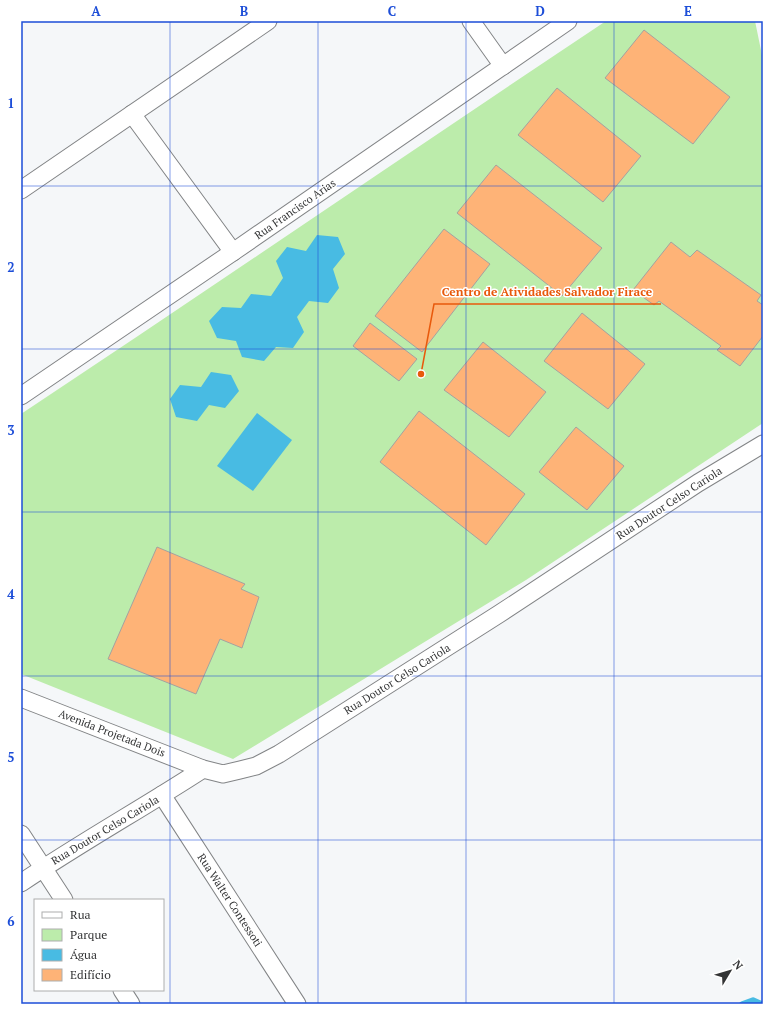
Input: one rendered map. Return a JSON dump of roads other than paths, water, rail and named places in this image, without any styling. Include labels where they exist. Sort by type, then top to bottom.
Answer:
[{"type":"street","points":[[21,190],[268,21]]},
{"type":"street","points":[[471,21],[503,66]]},
{"type":"street","name":"Rua Francisco Arias","points":[[21,396],[568,21]]},
{"type":"street","points":[[132,114],[233,252]]},
{"type":"street","name":"Rua Doutor Celso Cariola","points":[[21,883],[203,769],[223,774],[256,766],[279,754],[493,618],[698,483],[763,444]]},
{"type":"street","name":"Avenida Projetada Dois","points":[[21,698],[203,769]]},
{"type":"street","name":"Rua Walter Contessoti","points":[[162,795],[297,1004]]},
{"type":"street","points":[[21,834],[63,899]]},
{"type":"street","points":[[123,991],[130,1004]]},
{"type":"water","points":[[317,235],[338,237],[345,254],[333,269],[339,288],[328,303],[309,301],[297,317],[304,332],[293,348],[276,347],[264,361],[242,357],[236,341],[217,338],[209,321],[222,307],[241,308],[251,294],[271,296],[283,278],[276,261],[287,247],[306,251]]},
{"type":"water","points":[[211,372],[231,375],[239,391],[225,408],[209,405],[197,421],[176,417],[170,399],[180,385],[201,387]]},
{"type":"water","points":[[257,413],[292,440],[253,491],[217,466]]},
{"type":"waterway","points":[[742,1004],[753,1000],[762,1004]]},
{"type":"place","name":"Centro de Atividades Salvador Firace","points":[[421,374]]}]
